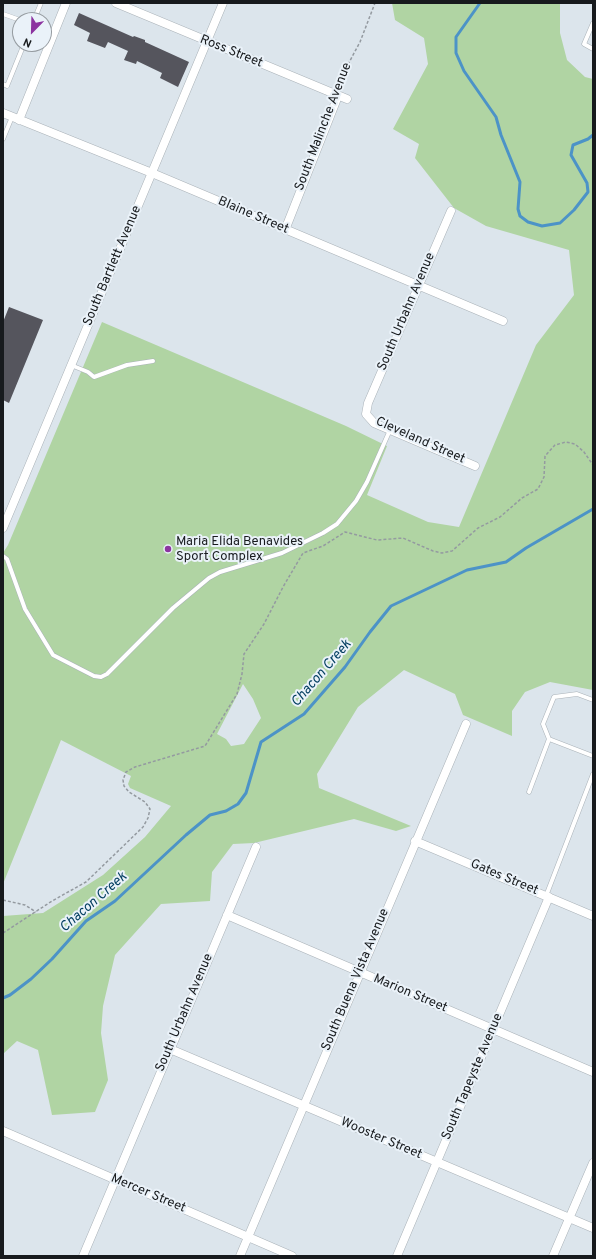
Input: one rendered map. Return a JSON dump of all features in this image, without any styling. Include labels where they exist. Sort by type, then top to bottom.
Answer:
[{"type":"street","points":[[15,118],[66,3]]},
{"type":"street","name":"Ross Street","points":[[116,3],[206,42],[347,99]]},
{"type":"street","name":"South Bartlett Avenue","points":[[3,528],[223,3]]},
{"type":"street","name":"South Malinche Avenue","points":[[284,230],[338,96]]},
{"type":"street","name":"Blaine Street","points":[[3,113],[152,173],[284,230],[503,321]]},
{"type":"street","name":"South Urbahn Avenue","points":[[366,414],[368,404],[451,211]]},
{"type":"street","name":"Cleveland Street","points":[[366,414],[374,423],[475,466]]},
{"type":"street","name":"South Buena Vista Avenue","points":[[240,1256],[466,724]]},
{"type":"street","name":"Gates Street","points":[[415,841],[593,916]]},
{"type":"street","name":"South Urbahn Avenue","points":[[83,1256],[256,847]]},
{"type":"street","name":"South Tapeyste Avenue","points":[[397,1256],[548,897]]},
{"type":"street","name":"Marion Street","points":[[227,915],[593,1072]]},
{"type":"street","name":"Wooster Street","points":[[170,1049],[593,1228]]},
{"type":"street","name":"Mercer Street","points":[[3,1131],[292,1256]]},
{"type":"street","points":[[553,1256],[593,1163]]},
{"type":"lane","points":[[593,23],[584,44],[593,49]]},
{"type":"lane","points":[[3,84],[7,86],[21,52]]},
{"type":"lane","points":[[3,139],[15,118]]},
{"type":"lane","points":[[72,365],[88,372],[94,377],[128,365],[153,361]]},
{"type":"lane","points":[[3,556],[7,559],[25,609],[53,655],[94,676],[101,677],[107,674],[173,608],[209,578],[220,572],[282,553],[323,533],[337,524],[356,501],[367,482],[390,429]]},
{"type":"lane","points":[[530,792],[549,739],[543,724],[554,697],[577,694],[593,700]]},
{"type":"lane","points":[[549,739],[593,756]]},
{"type":"lane","points":[[548,897],[593,774]]},
{"type":"path","name":"South Malinche Avenue","points":[[338,96],[345,70],[360,42],[375,3]]},
{"type":"path","points":[[3,933],[86,882],[143,827],[148,818],[150,809],[145,802],[129,792],[124,786],[123,780],[126,772],[135,767],[205,746],[237,694],[242,674],[244,654],[264,624],[303,553],[323,546],[345,532],[377,540],[402,538],[434,551],[442,553],[452,551],[460,546],[478,528],[500,517],[522,498],[538,489],[544,477],[545,456],[555,445],[566,442],[575,444],[584,452],[593,466]]},
{"type":"path","points":[[3,900],[25,905],[36,912]]},
{"type":"green space","points":[[392,3],[560,3],[560,33],[567,60],[585,77],[593,79],[593,690],[550,682],[525,692],[512,711],[512,736],[463,715],[455,694],[404,670],[358,707],[317,774],[319,788],[411,826],[396,831],[354,819],[254,843],[233,844],[212,872],[210,901],[161,904],[115,955],[103,1006],[101,1033],[108,1080],[95,1112],[52,1115],[38,1050],[17,1041],[3,1054],[3,916],[43,913],[103,875],[145,837],[171,806],[130,788],[128,784],[131,776],[61,740],[3,884],[3,553],[8,545],[102,322],[346,426],[387,446],[367,495],[428,522],[459,527],[536,345],[574,295],[569,250],[486,226],[454,208],[415,158],[419,144],[393,129],[428,64],[424,38],[395,20]],"holes":[[[243,684],[253,699],[261,718],[244,744],[231,746],[226,739],[217,734]]]},
{"type":"building","points":[[79,13],[133,37],[134,36],[145,40],[145,42],[189,62],[178,87],[160,78],[162,73],[137,61],[136,64],[124,60],[128,51],[108,42],[105,48],[87,41],[90,33],[74,25]]},
{"type":"building","points":[[9,307],[43,320],[9,403],[3,400],[3,322]]},
{"type":"waterway","points":[[480,3],[456,37],[456,53],[464,71],[496,117],[501,135],[520,182],[518,209],[520,216],[528,222],[542,226],[560,223],[574,210],[588,192],[587,183],[571,155],[573,145],[588,139],[593,135]]},
{"type":"waterway","name":"Chacon Creek","points":[[3,998],[10,995],[31,979],[52,959],[86,921],[115,901],[186,835],[210,815],[226,811],[238,804],[246,793],[261,742],[304,714],[345,667],[391,606],[467,570],[506,562],[526,548],[593,509]]},
{"type":"place","name":"Maria Elida Benavides Sport Complex","points":[[168,549]]}]
